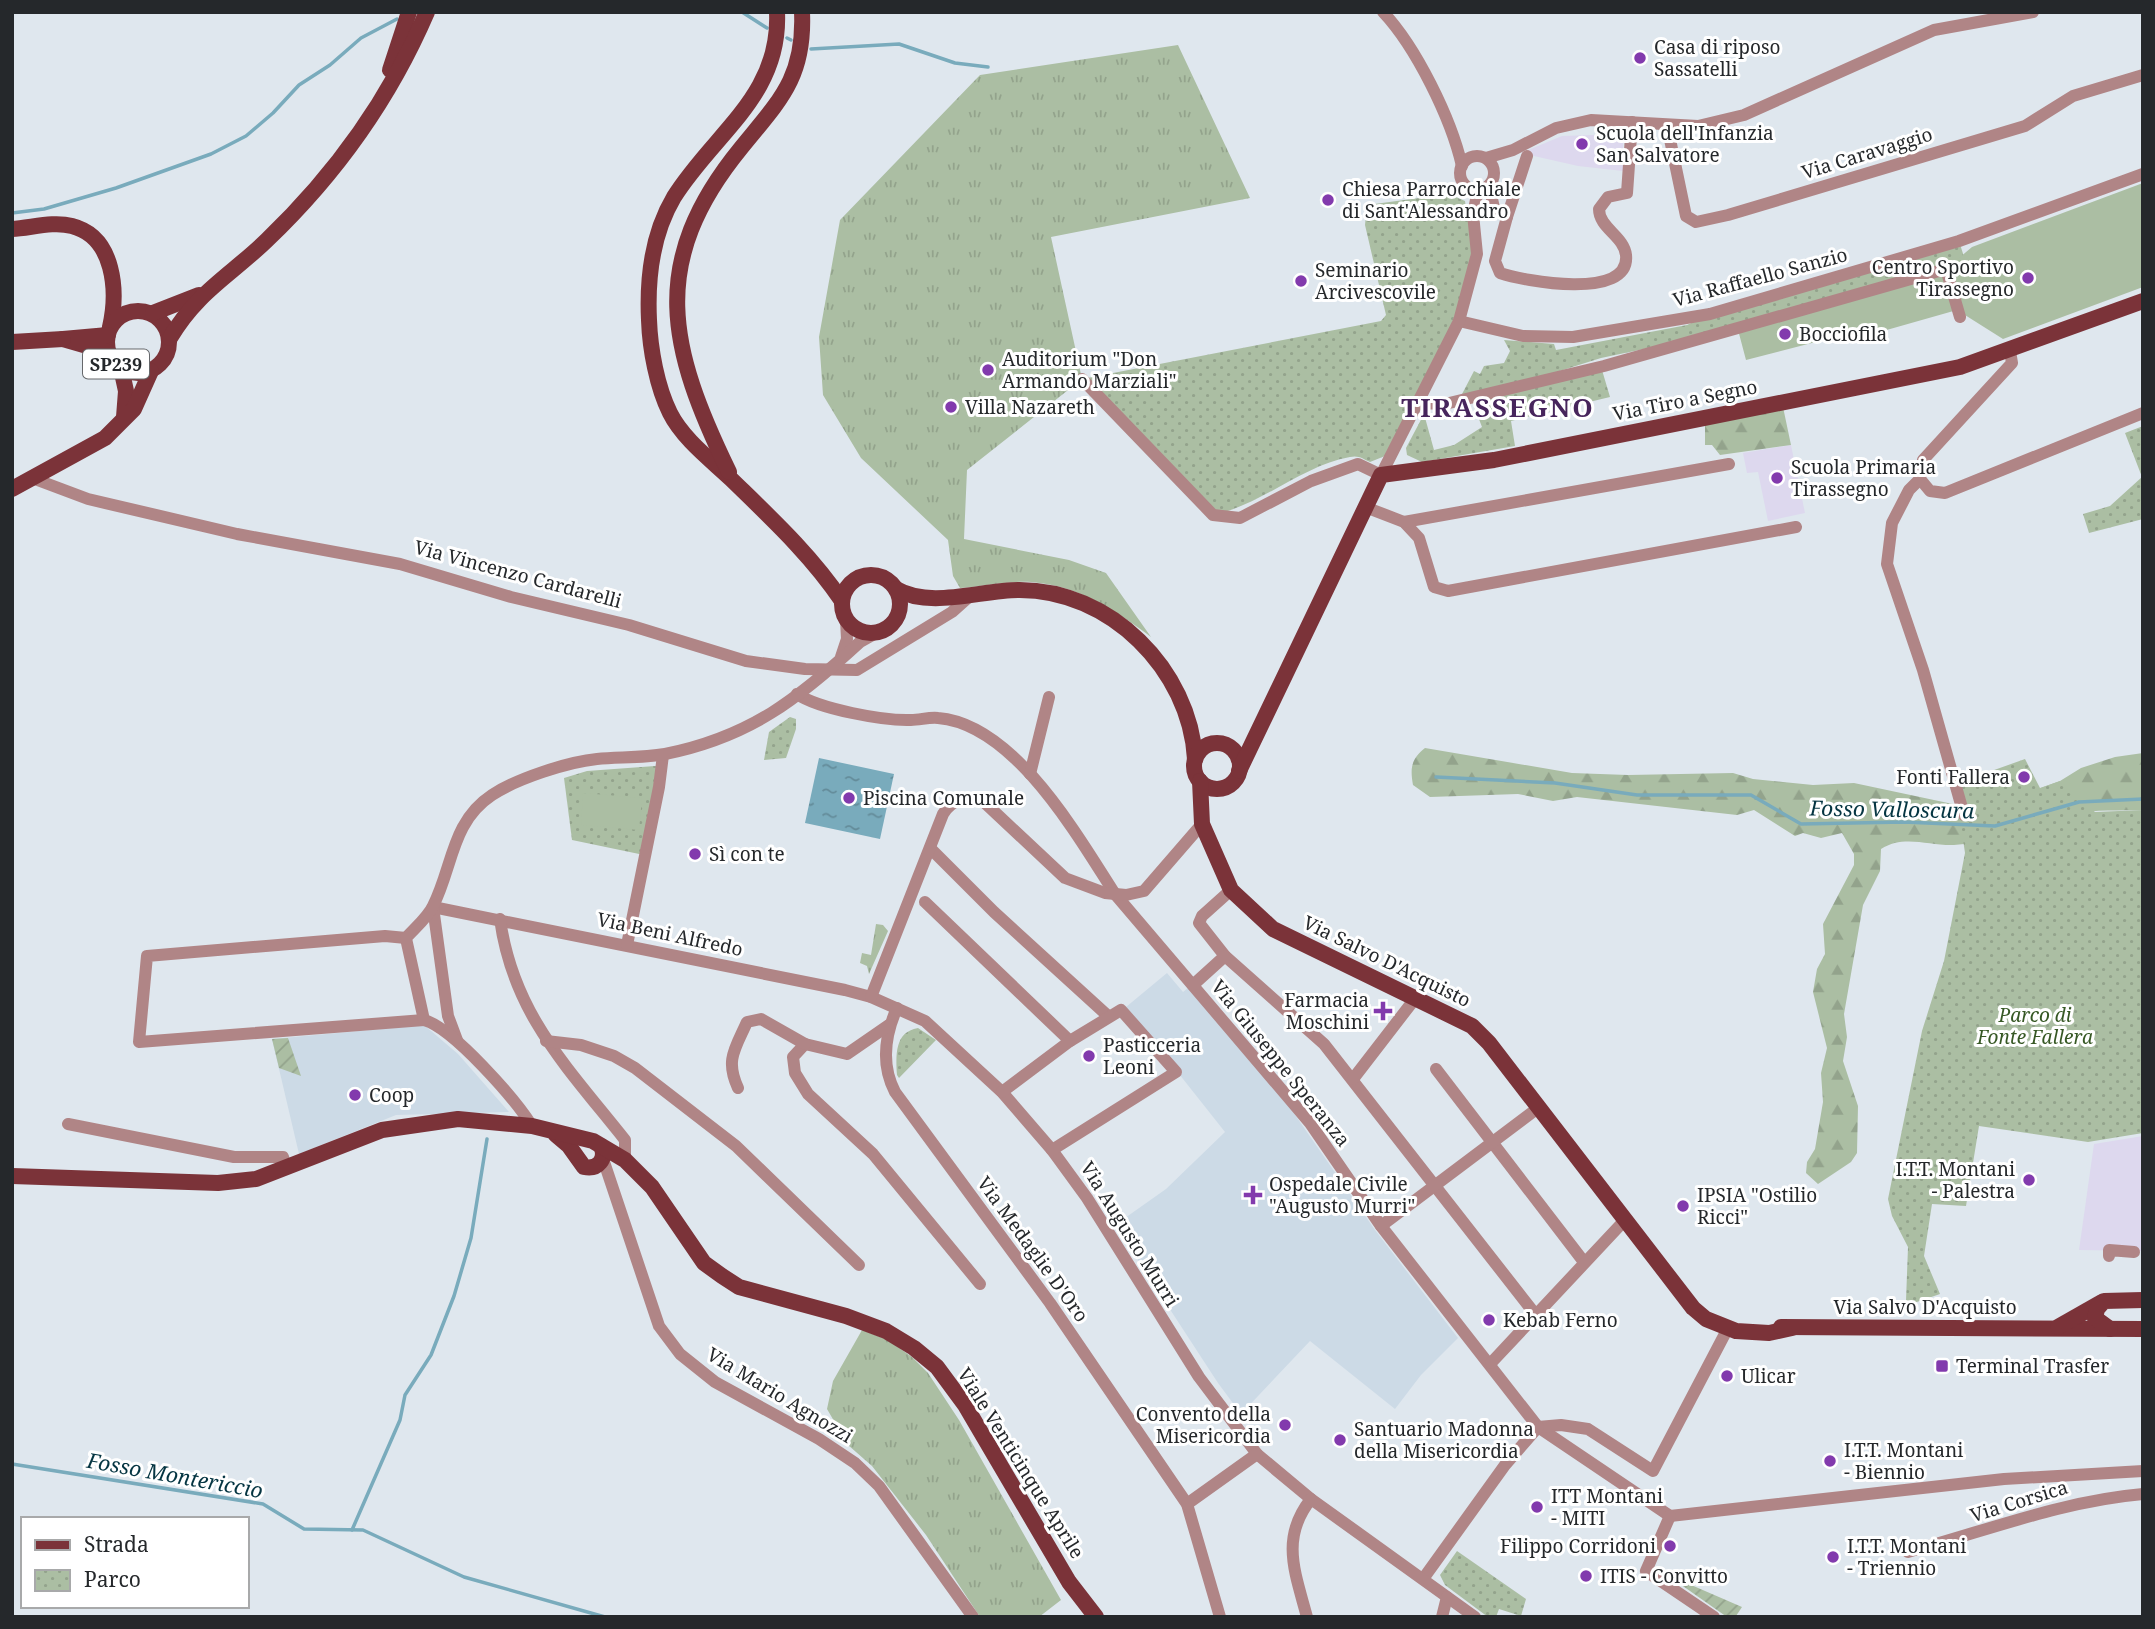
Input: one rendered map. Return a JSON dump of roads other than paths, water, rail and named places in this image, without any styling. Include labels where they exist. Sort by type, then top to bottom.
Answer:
[{"type":"main road","points":[[372,118],[409,12]]},
{"type":"main road","points":[[170,338],[201,294],[267,240],[327,176],[372,118],[412,47],[427,12]]},
{"type":"main road","points":[[777,12],[774,53],[762,85],[674,198],[660,227],[647,294],[650,340],[671,414],[695,445],[818,565],[842,601],[846,620],[859,631],[876,633],[885,630],[898,615],[929,597]]},
{"type":"main road","points":[[733,481],[701,414],[680,340],[677,293],[681,260],[690,227],[704,198],[743,145],[768,119],[787,88],[800,55],[802,12]]},
{"type":"main road","name":"SP239","points":[[12,229],[52,224],[73,226],[90,236],[102,250],[114,279],[115,295],[108,333],[108,352],[121,368],[130,372],[151,371]]},
{"type":"main road","name":"SP239","points":[[12,489],[105,438],[134,409],[151,371],[166,358],[170,338],[161,320],[148,312],[114,279]]},
{"type":"main road","points":[[148,312],[201,294]]},
{"type":"main road","name":"Via Tiro a Segno","points":[[1381,475],[1457,467],[1960,367],[2143,301]]},
{"type":"main road","name":"SP239","points":[[108,333],[122,315],[148,312]]},
{"type":"main road","points":[[12,342],[108,333]]},
{"type":"main road","points":[[63,339],[108,352]]},
{"type":"main road","name":"SP239","points":[[121,368],[127,401],[124,421]]},
{"type":"main road","points":[[818,565],[841,578],[855,580],[880,577],[896,589],[929,597],[1018,590],[1047,592],[1107,616],[1133,634],[1158,658],[1191,726],[1194,770],[1208,787],[1219,788],[1230,784],[1239,771],[1381,475]]},
{"type":"main road","points":[[842,601],[855,580]]},
{"type":"main road","points":[[896,589],[899,598],[898,615]]},
{"type":"main road","points":[[1191,726],[1238,759],[1239,771]]},
{"type":"main road","points":[[1195,760],[1202,748],[1241,746],[1258,731]]},
{"type":"main road","points":[[1200,780],[1202,824]]},
{"type":"main road","points":[[1212,845],[1209,816],[1219,788]]},
{"type":"main road","name":"Via Salvo D'Acquisto","points":[[1202,824],[1231,890],[1273,929],[1416,996],[1472,1026],[1489,1043],[1693,1308],[1706,1318],[1728,1328],[1769,1333],[1792,1328]]},
{"type":"main road","points":[[12,1177],[218,1183],[256,1179],[382,1130],[458,1119],[540,1128],[595,1154],[627,1163]]},
{"type":"main road","points":[[540,1128],[569,1146],[576,1157],[580,1144],[595,1154]]},
{"type":"main road","name":"Viale Venticinque Aprile","points":[[627,1163],[667,1207],[704,1263],[722,1276],[739,1287],[846,1316],[886,1331],[914,1348],[936,1367],[965,1405],[1069,1582],[1096,1617]]},
{"type":"main road","name":"Via Salvo D'Acquisto","points":[[1648,1250],[1692,1299],[1737,1320],[1792,1328],[2143,1329]]},
{"type":"main road","name":"Via Salvo D'Acquisto","points":[[2058,1327],[2104,1301],[2143,1300]]},
{"type":"main road","points":[[2104,1301],[2097,1309],[2095,1318],[2110,1329]]},
{"type":"street","points":[[1383,12],[1399,29],[1439,105],[1462,166],[1460,176],[1478,187],[1494,208],[1507,217]]},
{"type":"street","points":[[1462,166],[1472,156],[1486,158],[1513,150],[1542,134],[1591,120],[1698,126],[1744,115],[1934,30],[2033,12]]},
{"type":"street","name":"Via Caravaggio","points":[[1667,125],[1686,216],[1696,222],[2025,126],[2073,96],[2143,75]]},
{"type":"street","points":[[1527,156],[1495,261],[1500,273],[1573,285],[1616,275],[1625,265],[1626,255],[1620,242],[1601,220],[1600,208],[1608,197],[1627,193],[1632,122]]},
{"type":"street","points":[[1082,379],[1213,514],[1240,518],[1311,481],[1358,464],[1381,475],[1459,321],[1477,254],[1474,214],[1478,187],[1513,150]]},
{"type":"street","points":[[1486,158],[1494,170]]},
{"type":"street","name":"Via Raffaello Sanzio","points":[[1459,321],[1523,336],[1573,337],[1710,314],[1959,241],[2143,174]]},
{"type":"street","points":[[1418,403],[1445,404],[1604,366],[1946,270],[1960,317]]},
{"type":"street","points":[[1964,815],[1923,670],[1887,564],[1892,523],[1909,490],[1920,479],[1923,460],[2012,363],[2010,351]]},
{"type":"street","points":[[1920,479],[1930,491],[1945,493],[2143,413]]},
{"type":"street","points":[[1404,522],[1729,464]]},
{"type":"street","name":"Via Vincenzo Cardarelli","points":[[32,478],[88,499],[237,534],[400,564],[511,597],[629,625],[746,662],[844,672],[862,668],[952,612],[972,593]]},
{"type":"street","points":[[1365,507],[1404,522],[1419,538],[1434,587],[1448,591],[1796,527]]},
{"type":"street","points":[[839,660],[847,639],[846,620]]},
{"type":"street","points":[[406,938],[433,907],[450,851],[467,820],[489,796],[516,782],[593,760],[663,755],[713,743],[761,722],[860,642],[876,633]]},
{"type":"street","name":"Via Giuseppe Speranza","points":[[801,691],[820,704],[891,719],[936,718],[961,722],[988,735],[1012,753],[1030,774],[1115,894],[1310,1124],[1381,1226],[1491,1363],[1538,1427],[1670,1516]]},
{"type":"street","points":[[1030,774],[1049,697]]},
{"type":"street","points":[[627,944],[663,755]]},
{"type":"street","points":[[871,997],[947,807],[961,799],[973,798],[993,810],[1065,878],[1093,891],[1115,894],[1144,891]]},
{"type":"street","points":[[1140,923],[1139,907],[1144,891],[1202,824]]},
{"type":"street","points":[[931,849],[994,912],[1108,1016]]},
{"type":"street","points":[[1231,890],[1202,916],[1199,923],[1225,956],[1324,1044],[1535,1314]]},
{"type":"street","points":[[925,901],[1070,1041]]},
{"type":"street","points":[[433,907],[448,1016],[458,1042]]},
{"type":"street","name":"Via Beni Alfredo","points":[[433,907],[627,944],[871,997],[897,1008]]},
{"type":"street","points":[[500,919],[505,955],[528,1011],[546,1041],[625,1140],[627,1163]]},
{"type":"street","points":[[406,938],[385,936],[147,956],[139,1042],[428,1021],[448,1016]]},
{"type":"street","points":[[406,938],[428,1021],[458,1042],[540,1128]]},
{"type":"street","points":[[1193,985],[1225,956]]},
{"type":"street","points":[[1353,1079],[1416,996]]},
{"type":"street","name":"Via Medaglie D'Oro","points":[[897,1008],[889,1025],[886,1068],[895,1092],[1050,1303],[1187,1504],[1220,1617]]},
{"type":"street","name":"Via Augusto Murri","points":[[897,1008],[925,1021],[1002,1092],[1052,1150],[1087,1198],[1199,1377],[1257,1454],[1311,1499],[1475,1617]]},
{"type":"street","points":[[1002,1092],[1070,1041],[1121,1010],[1176,1072],[1052,1150]]},
{"type":"street","points":[[738,1088],[730,1072],[731,1058],[747,1023],[761,1018],[805,1044],[846,1054],[889,1025]]},
{"type":"street","points":[[546,1041],[581,1045],[614,1056],[635,1068],[736,1146],[859,1265]]},
{"type":"street","points":[[805,1044],[793,1057],[795,1073],[808,1094],[873,1154],[980,1284]]},
{"type":"street","points":[[1436,1069],[1584,1262]]},
{"type":"street","points":[[1381,1226],[1494,1144],[1538,1108]]},
{"type":"street","points":[[68,1124],[234,1157],[283,1157],[286,1167]]},
{"type":"street","name":"Via Mario Agnozzi","points":[[595,1154],[610,1182],[659,1326],[680,1354],[715,1382],[819,1439],[855,1463],[879,1486],[973,1617]]},
{"type":"street","points":[[1491,1363],[1624,1221]]},
{"type":"street","points":[[2109,1256],[2109,1251],[2134,1252]]},
{"type":"street","points":[[1423,1579],[1505,1465],[1538,1427],[1561,1425],[1588,1429],[1653,1471],[1728,1328]]},
{"type":"street","points":[[1187,1504],[1257,1454]]},
{"type":"street","points":[[1714,1617],[1646,1571],[1670,1516],[2004,1479],[2143,1471]]},
{"type":"street","name":"Via Corsica","points":[[1908,1552],[2060,1506],[2102,1497],[2143,1494]]},
{"type":"street","points":[[1307,1617],[1292,1536],[1295,1522],[1311,1499]]},
{"type":"street","points":[[1441,1617],[1447,1597]]},
{"type":"water","name":"Piscina Comunale","points":[[819,758],[894,774],[880,839],[805,823]]},
{"type":"waterway","points":[[742,12],[767,28]]},
{"type":"waterway","points":[[12,213],[44,209],[116,188],[211,154],[246,136],[273,113],[299,85],[330,65],[361,38],[397,19]]},
{"type":"waterway","points":[[787,38],[791,40]]},
{"type":"waterway","points":[[811,49],[899,44],[955,63],[988,67]]},
{"type":"waterway","name":"Fosso Valloscura","points":[[1436,777],[1555,783],[1637,795],[1751,795],[1801,824],[1904,822],[1995,826],[2079,802],[2143,799]]},
{"type":"waterway","points":[[352,1530],[400,1420],[405,1395],[431,1355],[454,1296],[471,1238],[487,1139]]},
{"type":"waterway","name":"Fosso Montericcio","points":[[12,1464],[263,1504],[304,1529],[363,1530],[464,1577],[605,1617]]},
{"type":"place","name":"Casa di riposo Sassatelli","points":[[1640,58]]},
{"type":"place","name":"Scuola dell'Infanzia San Salvatore","points":[[1582,144]]},
{"type":"place","name":"Chiesa Parrocchiale di Sant'Alessandro","points":[[1328,200]]},
{"type":"place","name":"Centro Sportivo Tirassegno","points":[[2028,278]]},
{"type":"place","name":"Seminario Arcivescovile","points":[[1301,281]]},
{"type":"place","name":"Bocciofila","points":[[1785,334]]},
{"type":"place","name":"Auditorium \"Don Armando Marziali\"","points":[[988,370]]},
{"type":"place","name":"Villa Nazareth","points":[[951,407]]},
{"type":"place","name":"Scuola Primaria Tirassegno","points":[[1777,478]]},
{"type":"place","name":"Fonti Fallera","points":[[2024,777]]},
{"type":"place","name":"Piscina Comunale","points":[[849,798]]},
{"type":"place","name":"Sì con te","points":[[695,854]]},
{"type":"place","name":"Farmacia Moschini","points":[[1383,1011]]},
{"type":"place","name":"Pasticceria Leoni","points":[[1089,1056]]},
{"type":"place","name":"Coop","points":[[355,1095]]},
{"type":"place","name":"I.T.T. Montani - Palestra","points":[[2029,1180]]},
{"type":"place","name":"Ospedale Civile \"Augusto Murri\"","points":[[1253,1195]]},
{"type":"place","name":"IPSIA \"Ostilio Ricci\"","points":[[1683,1206]]},
{"type":"place","name":"Kebab Ferno","points":[[1489,1320]]},
{"type":"place","name":"Terminal Trasfer","points":[[1942,1366]]},
{"type":"place","name":"Ulicar","points":[[1727,1376]]},
{"type":"place","name":"Convento della Misericordia","points":[[1285,1425]]},
{"type":"place","name":"Santuario Madonna della Misericordia","points":[[1340,1440]]},
{"type":"place","name":"I.T.T. Montani - Biennio","points":[[1830,1461]]},
{"type":"place","name":"ITT Montani - MITI","points":[[1537,1507]]},
{"type":"place","name":"Filippo Corridoni","points":[[1670,1546]]},
{"type":"place","name":"I.T.T. Montani - Triennio","points":[[1833,1557]]},
{"type":"place","name":"ITIS - Convitto","points":[[1586,1576]]},
{"type":"district","name":"TIRASSEGNO","points":[[1498,407]]},
{"type":"park label","name":"Parco di Fonte Fallera","points":[[2035,1026]]}]
